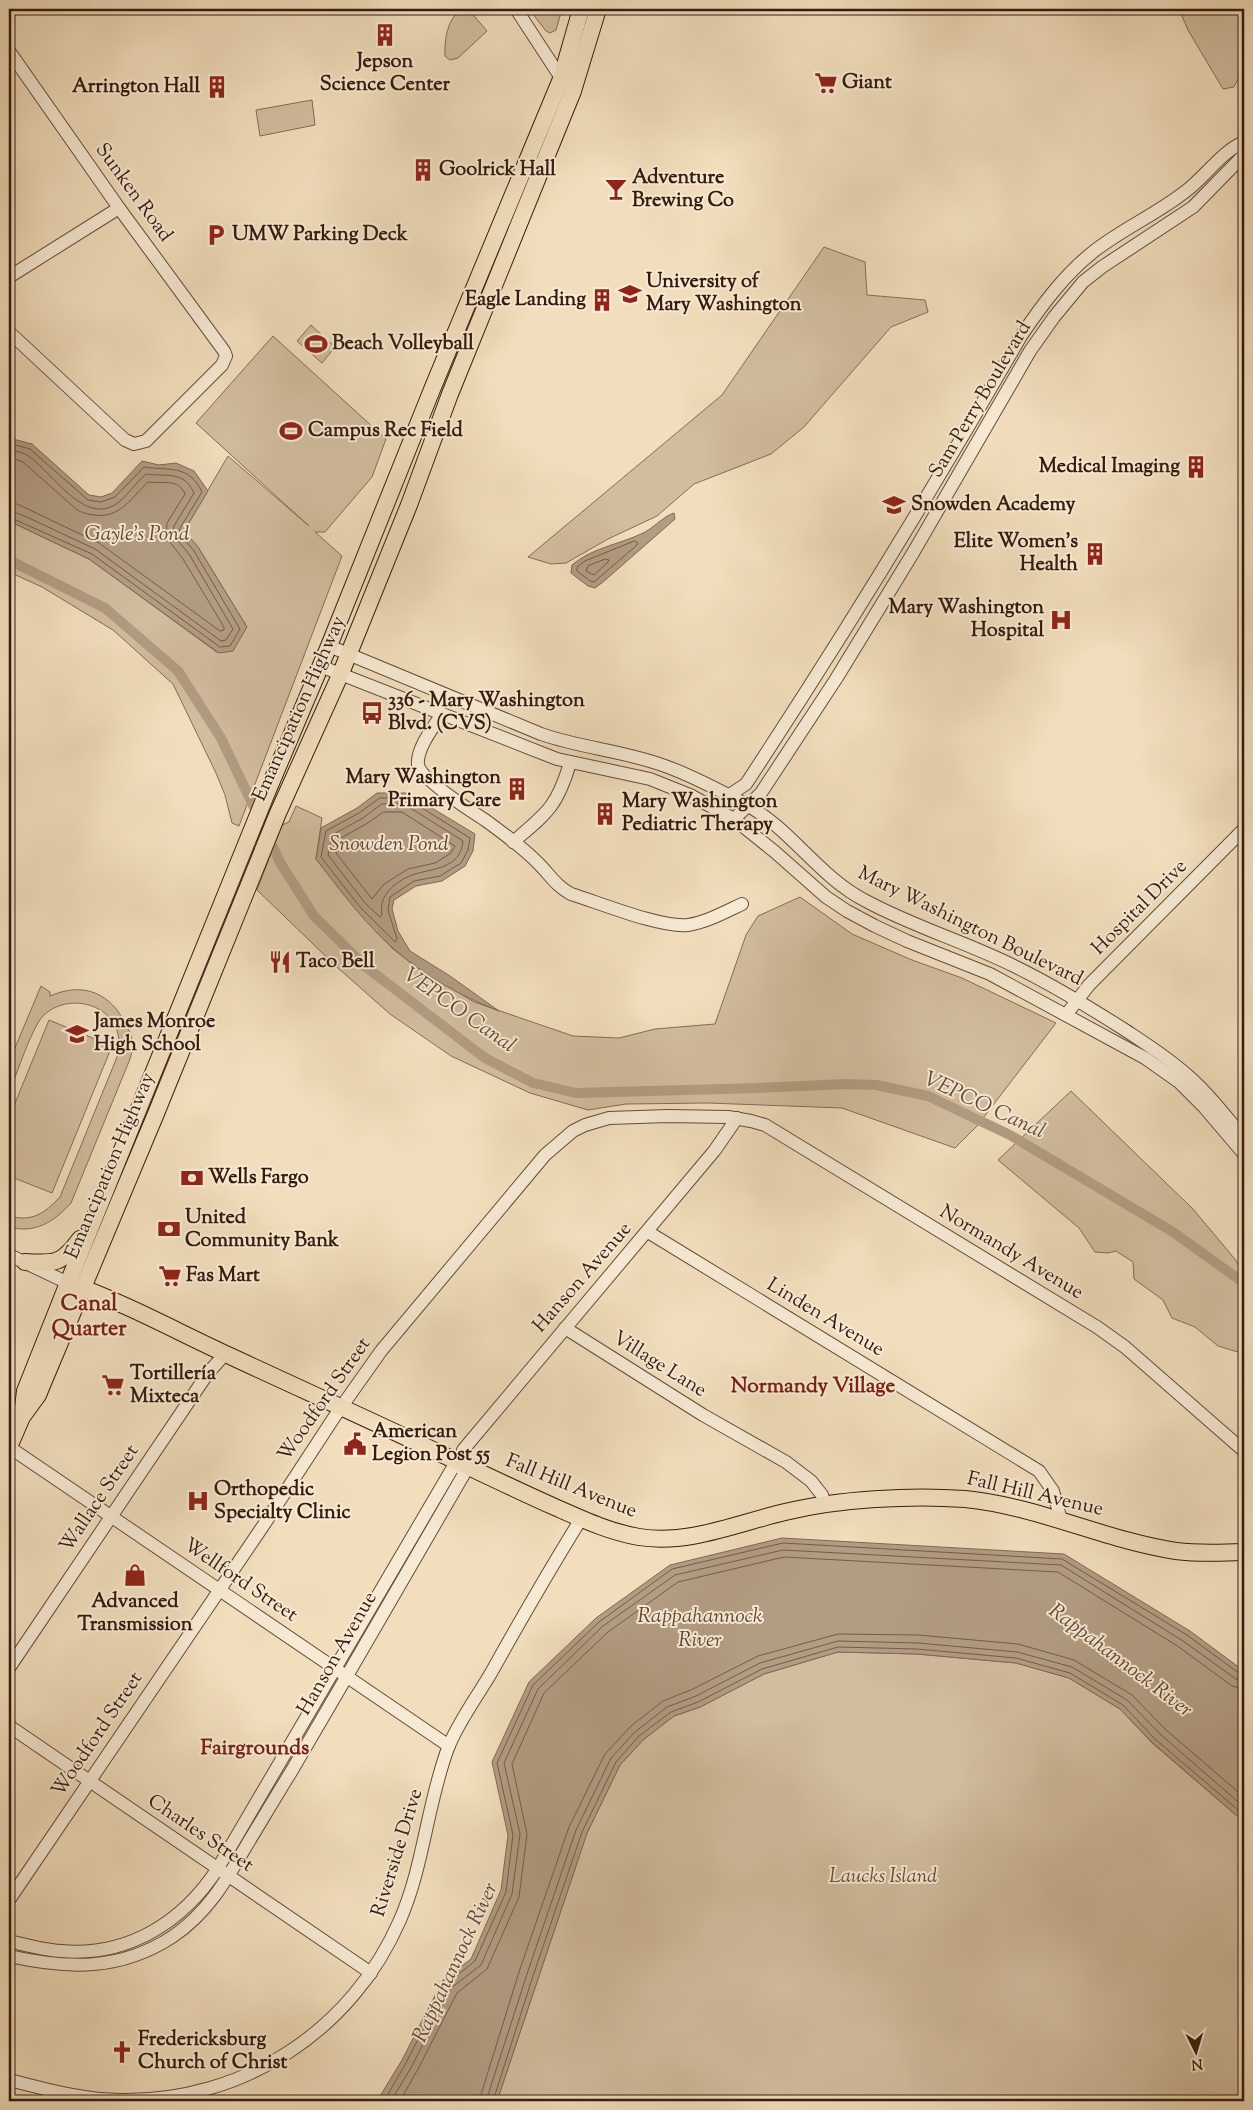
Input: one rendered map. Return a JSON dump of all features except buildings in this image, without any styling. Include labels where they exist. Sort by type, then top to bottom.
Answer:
[{"type":"main road","name":"Emancipation Highway","points":[[9,1447],[22,1417],[40,1389],[94,1221],[268,790],[329,646],[436,378],[570,85],[581,9]]},
{"type":"main road","name":"Emancipation Highway","points":[[75,1285],[151,1126],[254,869],[341,673],[409,505],[598,9]]},
{"type":"main road","points":[[25,1262],[49,1264],[61,1260],[71,1252],[94,1221]]},
{"type":"main road","name":"Fall Hill Avenue","points":[[75,1285],[144,1314],[225,1354],[460,1463],[616,1532],[641,1537],[680,1538],[719,1530],[784,1512],[825,1505],[890,1499],[967,1499],[1061,1520],[1141,1543],[1177,1551],[1209,1553],[1244,1552]]},
{"type":"street","points":[[516,9],[570,85]]},
{"type":"street","name":"Sunken Road","points":[[9,51],[226,356],[222,365],[146,441],[134,444],[125,440],[9,332]]},
{"type":"street","name":"Sam Perry Boulevard","points":[[728,796],[746,784],[821,670],[1021,336],[1045,301],[1061,282],[1093,252],[1186,192],[1213,168],[1232,147],[1244,142]]},
{"type":"street","name":"Sam Perry Boulevard","points":[[734,819],[761,793],[836,679],[912,554],[1030,351],[1054,317],[1084,282],[1102,267],[1193,207],[1243,156],[1244,146]]},
{"type":"street","points":[[9,277],[119,208]]},
{"type":"street","name":"Mary Washington Boulevard","points":[[329,646],[540,734],[567,743],[665,766],[748,806],[796,843],[839,884],[863,900],[1014,966],[1077,999],[1174,1064],[1208,1094],[1244,1138]]},
{"type":"street","name":"Mary Washington Boulevard","points":[[320,666],[522,747],[570,763],[650,779],[690,795],[734,819],[826,897],[847,911],[907,941],[990,974],[1145,1058],[1178,1082],[1204,1107],[1244,1154]]},
{"type":"street","points":[[442,714],[427,736],[418,759],[420,771],[455,801],[513,842],[540,865],[552,881],[571,894],[658,921],[687,925],[703,921],[742,904]]},
{"type":"street","points":[[513,842],[554,805],[563,788],[570,763]]},
{"type":"street","name":"Hospital Drive","points":[[1066,1015],[1077,999],[1244,829]]},
{"type":"street","name":"Woodford Street","points":[[9,1900],[380,1351],[535,1166],[573,1131],[596,1121],[609,1118],[668,1116],[737,1118]]},
{"type":"street","name":"Hanson Avenue","points":[[9,1956],[50,1964],[78,1966],[106,1964],[135,1955],[166,1940],[192,1922],[212,1901],[229,1876],[464,1474],[460,1463],[463,1450],[648,1232],[715,1150],[737,1118]]},
{"type":"street","name":"Normandy Avenue","points":[[737,1118],[765,1126],[1097,1327],[1125,1347],[1244,1451]]},
{"type":"street","name":"Linden Avenue","points":[[648,1232],[1039,1471],[1053,1491],[1061,1520]]},
{"type":"street","name":"Fall Hill Avenue","points":[[9,1255],[75,1285]]},
{"type":"street","name":"Village Lane","points":[[565,1328],[703,1415],[786,1462],[811,1481],[822,1495],[825,1505]]},
{"type":"street","name":"Wallace Street","points":[[9,1668],[208,1373],[225,1354]]},
{"type":"street","name":"Wellford Street","points":[[9,1447],[449,1746]]},
{"type":"street","name":"Hanson Avenue","points":[[9,1941],[51,1950],[72,1952],[99,1950],[122,1944],[153,1932],[176,1917],[198,1896],[218,1868],[452,1469],[460,1463]]},
{"type":"street","name":"Riverside Drive","points":[[9,2080],[76,2095],[112,2100],[145,2100],[196,2092],[222,2084],[261,2068],[311,2038],[344,2008],[371,1973],[386,1949],[409,1896],[449,1746],[581,1518]]},
{"type":"street","name":"Charles Street","points":[[9,1726],[88,1782],[371,1973]]},
{"type":"green space","points":[[468,9],[487,31],[458,58],[450,60],[445,56],[445,42],[449,27],[456,15]]},
{"type":"green space","points":[[529,9],[562,9],[556,30],[550,33],[546,31]]},
{"type":"green space","points":[[1179,9],[1244,9],[1244,72],[1234,87],[1223,89],[1188,30]]},
{"type":"green space","points":[[312,100],[315,125],[260,136],[256,110]]},
{"type":"green space","points":[[824,247],[865,262],[867,295],[925,300],[928,312],[891,327],[804,427],[771,454],[694,484],[657,516],[608,539],[566,563],[551,564],[528,557],[722,395]]},
{"type":"green space","name":"Beach Volleyball","points":[[311,325],[335,347],[322,363],[297,341]]},
{"type":"green space","points":[[273,336],[386,439],[372,477],[325,532],[315,532],[342,556],[239,826],[232,823],[225,795],[216,773],[173,684],[113,630],[42,587],[9,572],[9,521],[89,559],[218,653],[247,627],[198,547],[184,531],[228,456],[309,526],[196,423]]},
{"type":"green space","points":[[296,806],[322,818],[316,859],[357,910],[393,949],[415,966],[474,1002],[573,1036],[619,1038],[655,1029],[715,1024],[746,935],[758,916],[800,897],[852,934],[912,960],[962,978],[1056,1023],[977,1126],[955,1148],[842,1108],[708,1103],[626,1104],[588,1110],[530,1093],[451,1056],[390,1014],[338,968],[257,890],[282,825],[289,822]]},
{"type":"green space","points":[[41,986],[50,992],[50,996],[61,992],[82,990],[91,992],[109,1001],[123,1019],[133,1046],[130,1059],[71,1203],[58,1216],[43,1225],[18,1229],[9,1227],[9,1216],[24,1218],[37,1215],[49,1208],[60,1197],[117,1057],[119,1045],[116,1028],[110,1018],[101,1010],[90,1005],[78,1003],[65,1004],[53,1008],[43,1016],[34,1030],[9,1093],[9,1062]]},
{"type":"green space","points":[[49,1020],[112,1046],[52,1193],[9,1176],[9,1118]]},
{"type":"green space","points":[[1071,1091],[1193,1209],[1244,1272],[1244,1354],[1218,1346],[1195,1327],[1172,1318],[1163,1300],[1134,1279],[1133,1262],[1116,1251],[1108,1253],[1095,1252],[1079,1228],[998,1160]]},
{"type":"green space","name":"Laucks Island","points":[[838,1652],[917,1654],[1016,1663],[1069,1678],[1120,1709],[1152,1743],[1244,1822],[1244,2101],[497,2101],[587,1833],[620,1765],[643,1740],[674,1716],[700,1707],[764,1674]]},
{"type":"water","name":"Gayle's Pond","points":[[9,438],[32,444],[89,495],[101,497],[112,493],[142,461],[159,465],[176,463],[194,471],[208,491],[184,531],[198,547],[247,627],[233,651],[219,653],[89,559],[9,521]]},
{"type":"water","points":[[674,513],[675,519],[595,588],[588,586],[571,573],[572,565],[580,559],[641,534]]},
{"type":"water","name":"Snowden Pond","points":[[377,793],[407,793],[475,834],[473,851],[465,866],[442,881],[416,886],[394,900],[392,909],[398,931],[410,951],[450,976],[499,1011],[471,999],[405,959],[362,917],[316,859],[321,828],[357,808]]},
{"type":"water","name":"Rappahannock River","points":[[782,1538],[1064,1554],[1190,1631],[1244,1671],[1244,1822],[1152,1742],[1120,1709],[1069,1678],[1016,1663],[917,1654],[838,1652],[764,1674],[700,1707],[674,1716],[643,1740],[620,1765],[587,1833],[497,2101],[377,2101],[402,2060],[443,1980],[471,1959],[501,1890],[508,1835],[492,1762],[529,1682],[596,1618],[670,1565]]},
{"type":"waterway","name":"VEPCO Canal","points":[[9,560],[105,608],[178,671],[221,738],[281,864],[314,916],[366,967],[485,1058],[533,1083],[576,1093],[845,1084],[876,1085],[928,1096],[1010,1135],[1173,1232],[1244,1283]]},
{"type":"place","name":"Jepson Science Center","points":[[385,35]]},
{"type":"place","name":"Giant","points":[[826,83]]},
{"type":"place","name":"Arrington Hall","points":[[217,87]]},
{"type":"place","name":"Goolrick Hall","points":[[423,170]]},
{"type":"place","name":"Adventure Brewing Co","points":[[616,189]]},
{"type":"place","name":"UMW Parking Deck","points":[[216,235]]},
{"type":"place","name":"University of Mary Washington","points":[[630,294]]},
{"type":"place","name":"Eagle Landing","points":[[602,300]]},
{"type":"place","name":"Beach Volleyball","points":[[316,344]]},
{"type":"place","name":"Campus Rec Field","points":[[291,431]]},
{"type":"place","name":"Medical Imaging","points":[[1196,467]]},
{"type":"place","name":"Snowden Academy","points":[[894,505]]},
{"type":"place","name":"Elite Women's Health","points":[[1095,554]]},
{"type":"place","name":"Mary Washington Hospital","points":[[1061,620]]},
{"type":"place","name":"336 - Mary Washington Blvd. (CVS)","points":[[372,713]]},
{"type":"place","name":"Mary Washington Primary Care","points":[[517,789]]},
{"type":"place","name":"Mary Washington Pediatric Therapy","points":[[605,814]]},
{"type":"place","name":"Taco Bell","points":[[280,962]]},
{"type":"place","name":"James Monroe High School","points":[[77,1034]]},
{"type":"place","name":"Wells Fargo","points":[[192,1178]]},
{"type":"place","name":"United Community Bank","points":[[169,1229]]},
{"type":"place","name":"Fas Mart","points":[[170,1276]]},
{"type":"place","name":"Tortillería Mixteca","points":[[113,1385]]},
{"type":"place","name":"American Legion Post 55","points":[[355,1444]]},
{"type":"place","name":"Orthopedic Specialty Clinic","points":[[198,1501]]},
{"type":"place","name":"Advanced Transmission","points":[[135,1575]]},
{"type":"place","name":"Fredericksburg Church of Christ","points":[[122,2052]]},
{"type":"district","name":"Canal Quarter","points":[[89,1318]]},
{"type":"district","name":"Normandy Village","points":[[813,1387]]},
{"type":"district","name":"Fairgrounds","points":[[255,1749]]}]
